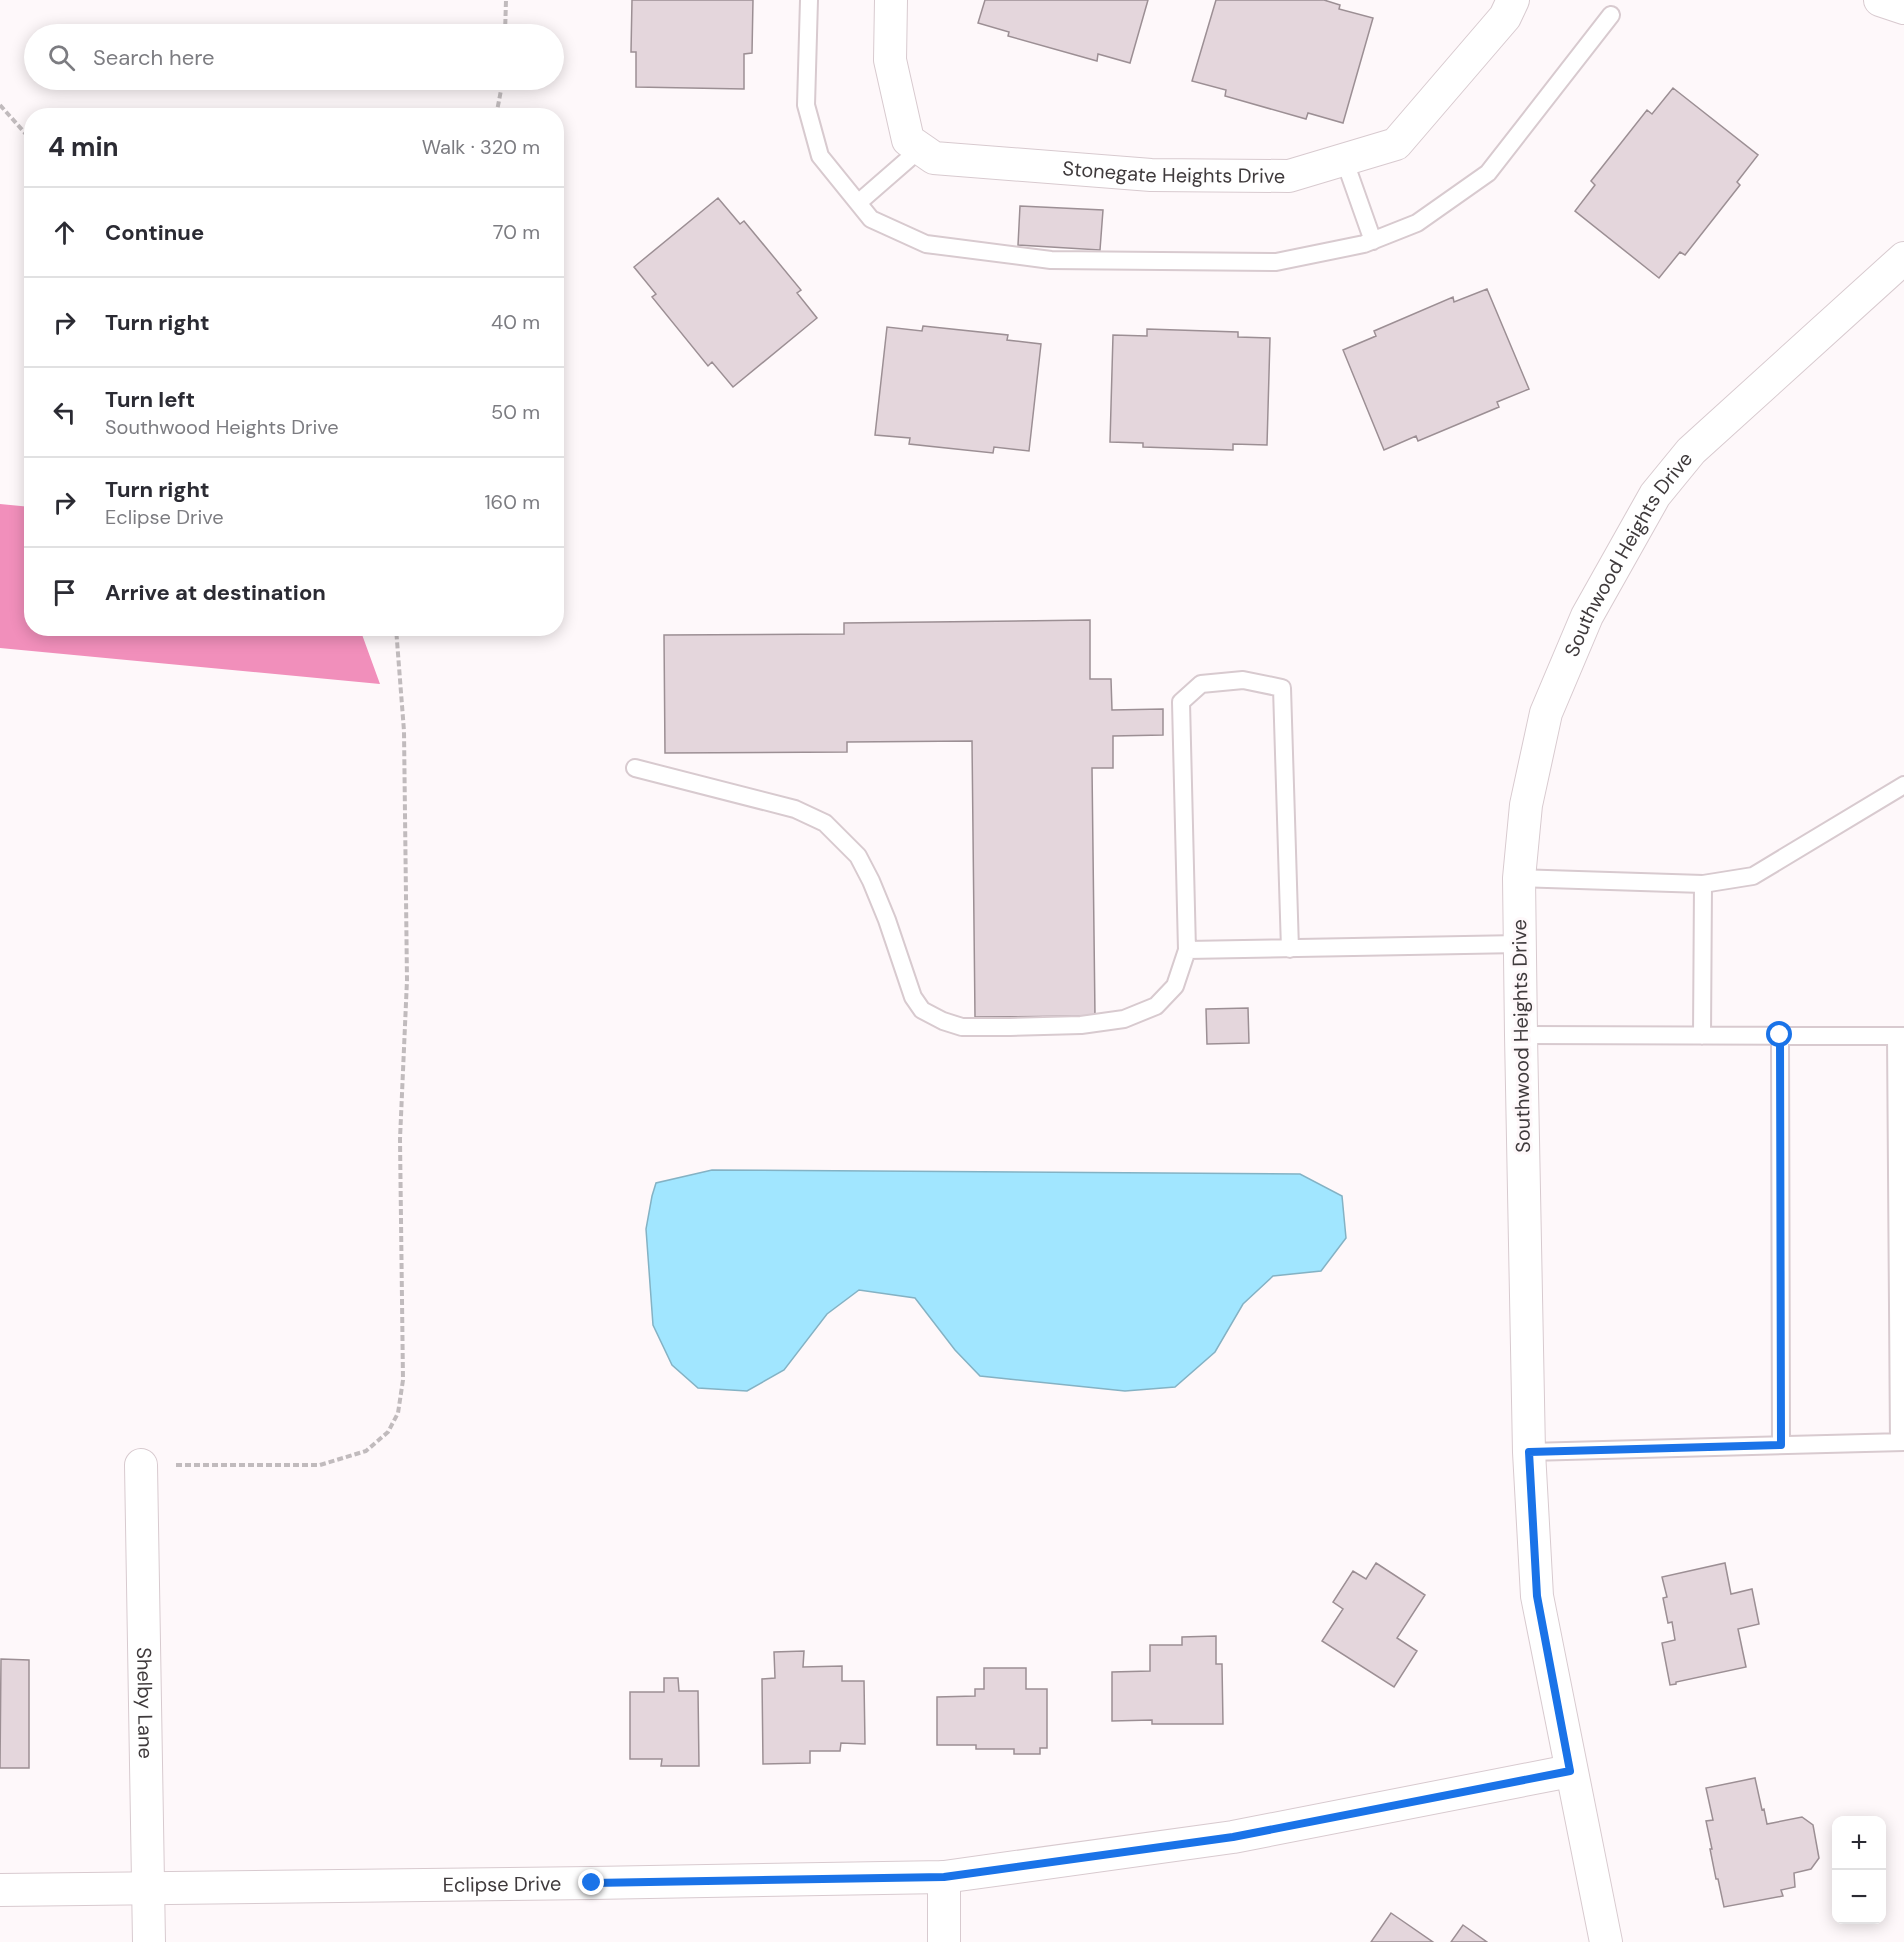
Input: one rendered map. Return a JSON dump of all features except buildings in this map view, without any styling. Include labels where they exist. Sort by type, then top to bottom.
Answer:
[{"type":"street","points":[[891,0],[890,60],[908,140],[920,149]]},
{"type":"street","name":"Stonegate Heights Drive","points":[[920,149],[933,159],[1151,175],[1289,176],[1396,144],[1505,17],[1513,0]]},
{"type":"street","points":[[1880,0],[1904,8]]},
{"type":"street","name":"Southwood Heights Drive","points":[[1606,1942],[1570,1771],[1537,1596],[1529,1452],[1521,1035],[1519,878],[1526,805],[1546,713],[1587,616],[1655,495],[1691,451],[1904,258]]},
{"type":"street","name":"Shelby Lane","points":[[141,1466],[149,1942]]},
{"type":"street","name":"Eclipse Drive","points":[[0,1890],[944,1877],[1233,1837],[1570,1771]]},
{"type":"street","points":[[944,1877],[944,1942]]},
{"type":"lane","points":[[809,0],[806,105],[820,156],[871,219],[926,244],[1051,260],[1276,262],[1364,244],[1417,223],[1488,172],[1611,15]]},
{"type":"lane","points":[[858,202],[920,149]]},
{"type":"lane","points":[[1344,159],[1373,241]]},
{"type":"lane","points":[[635,768],[795,809],[825,823],[858,856],[867,873],[887,920],[913,997],[922,1010],[943,1021],[962,1027],[1081,1025],[1124,1019],[1156,1006],[1175,986],[1187,950],[1181,702],[1201,684],[1243,680],[1282,688],[1290,949]]},
{"type":"lane","points":[[1519,878],[1703,884],[1754,876],[1904,785]]},
{"type":"lane","points":[[1702,1036],[1703,884]]},
{"type":"lane","points":[[1187,950],[1520,944]]},
{"type":"lane","points":[[1521,1035],[1900,1036],[1901,1442],[1529,1452]]},
{"type":"lane","points":[[1780,1035],[1781,1445]]},
{"type":"path","points":[[505,24],[506,0]]},
{"type":"path","points":[[498,108],[501,90]]},
{"type":"path","points":[[0,105],[24,132]]},
{"type":"path","points":[[141,1466],[320,1465],[366,1451],[388,1432],[398,1413],[403,1380],[400,1139],[407,980],[404,731],[397,636]]},
{"type":"shaded area","points":[[0,504],[24,506],[24,636],[363,636],[380,684],[0,648]]},
{"type":"water","points":[[712,1170],[1300,1174],[1342,1196],[1346,1238],[1321,1271],[1273,1276],[1243,1304],[1215,1352],[1175,1387],[1125,1391],[980,1376],[955,1350],[915,1298],[859,1290],[827,1314],[784,1370],[747,1391],[698,1388],[672,1365],[653,1325],[646,1229],[656,1183]]},
{"type":"route","points":[[592,1883],[944,1877],[1233,1837],[1570,1771],[1537,1596],[1529,1452],[1781,1445],[1780,1035]]}]
